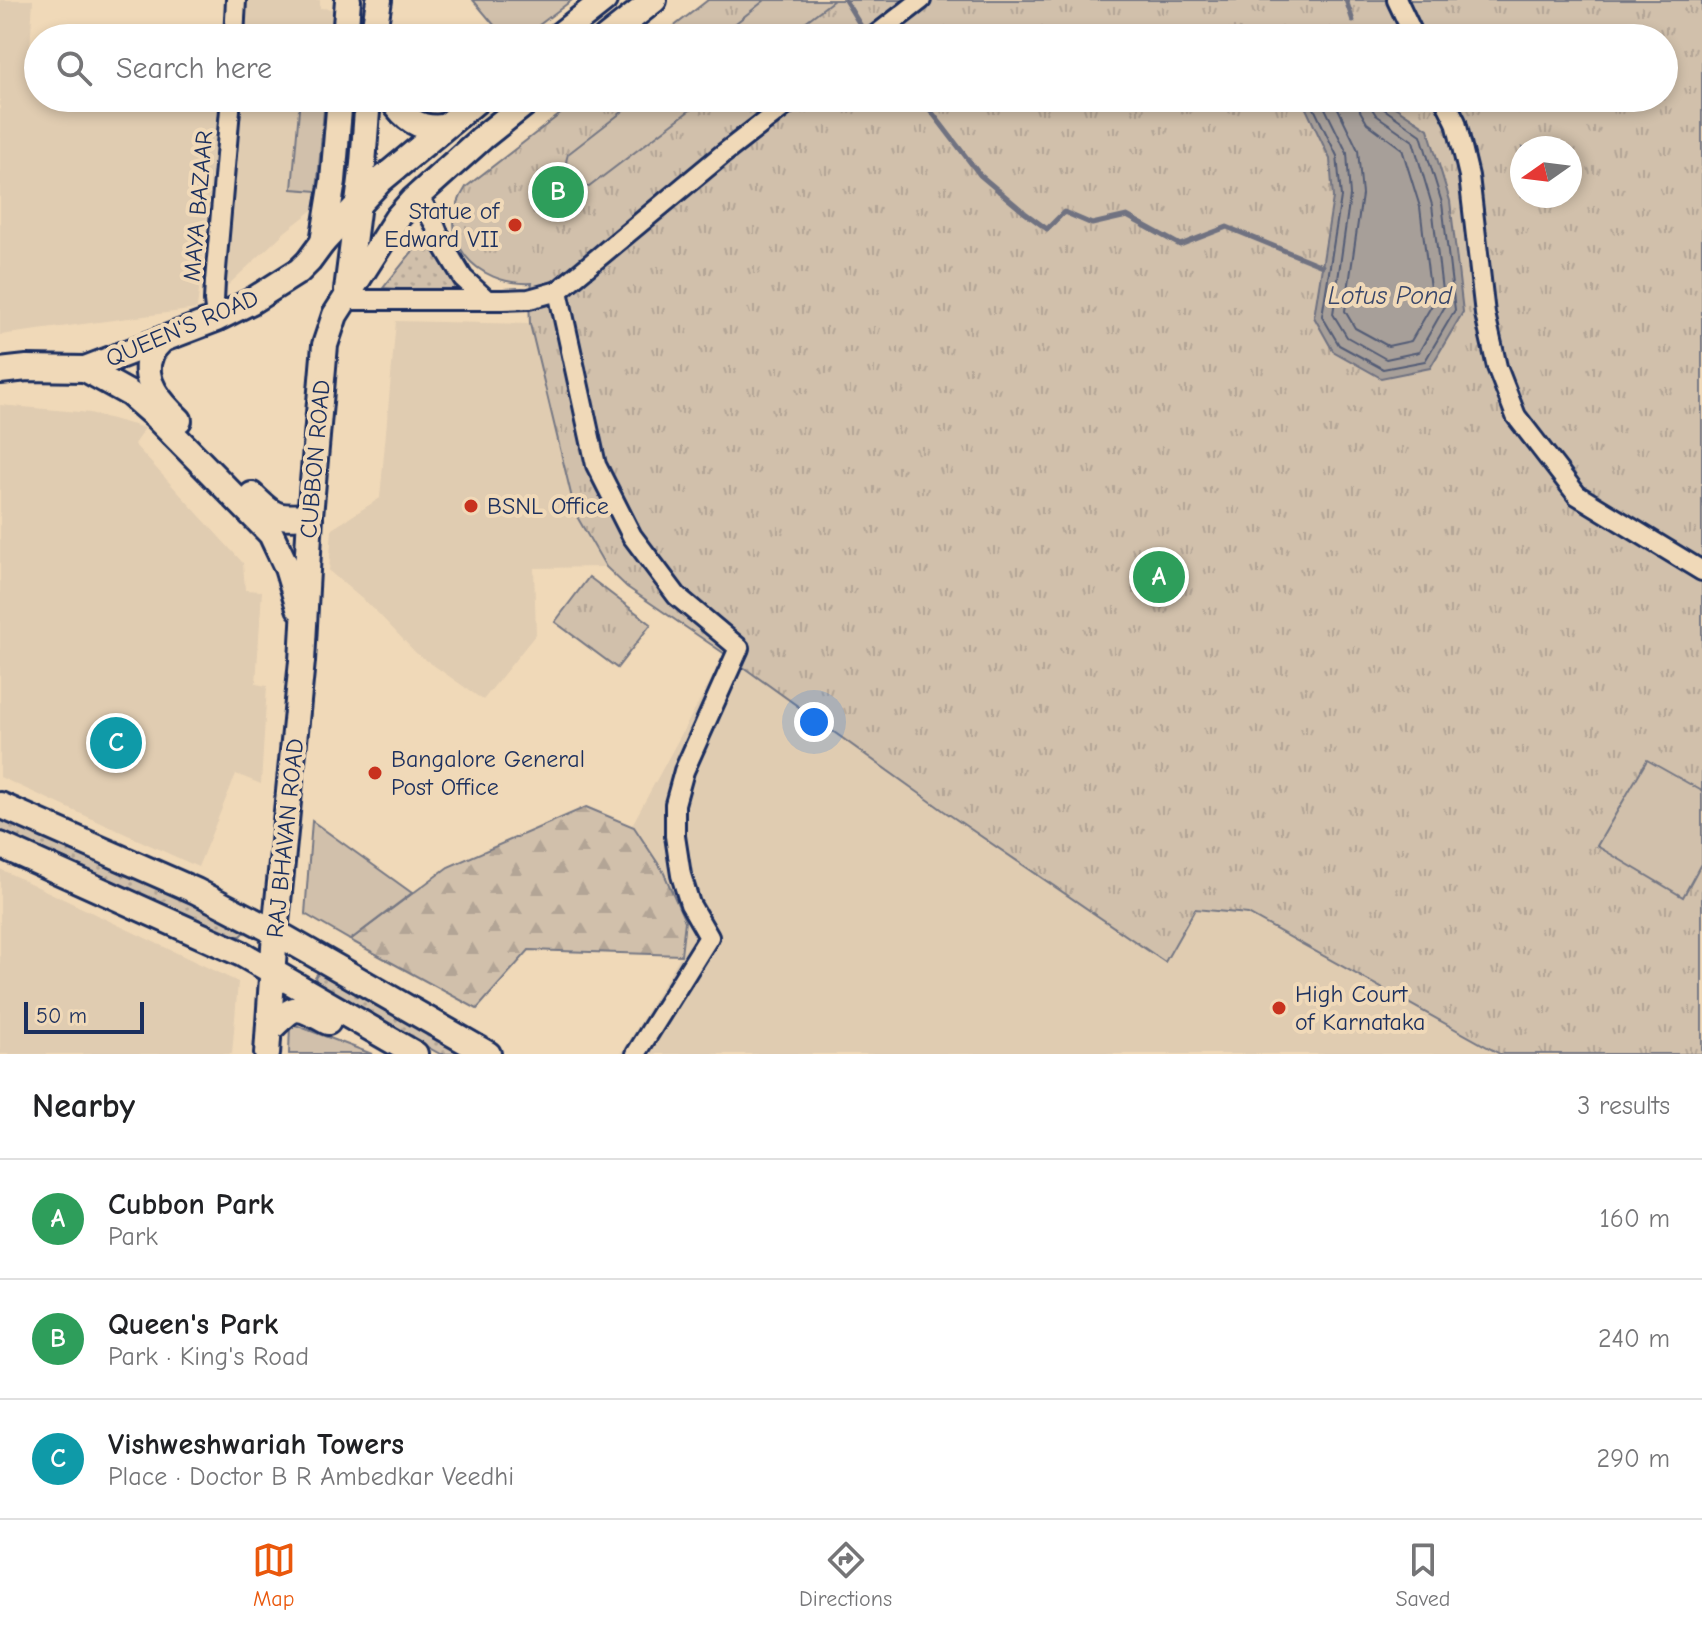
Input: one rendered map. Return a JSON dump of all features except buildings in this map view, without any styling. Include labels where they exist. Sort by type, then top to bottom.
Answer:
[{"type":"main road","points":[[346,24],[348,0]]},
{"type":"main road","points":[[376,24],[379,0]]},
{"type":"main road","points":[[574,24],[604,0]]},
{"type":"main road","points":[[624,24],[654,0]]},
{"type":"main road","points":[[323,242],[333,181],[339,112]]},
{"type":"main road","name":"CUBBON ROAD","points":[[345,300],[359,205],[367,112]]},
{"type":"main road","points":[[402,112],[416,124],[443,127]]},
{"type":"main road","name":"QUEEN'S ROAD","points":[[0,371],[85,369],[216,319],[250,302],[299,271],[381,180],[462,112]]},
{"type":"main road","points":[[416,198],[514,112]]},
{"type":"main road","name":"CUBBON ROAD","points":[[304,623],[325,345],[335,315],[397,218],[416,198]]},
{"type":"main road","points":[[163,339],[151,354],[147,371],[150,383],[164,406],[269,511],[281,517],[310,516]]},
{"type":"main road","points":[[85,369],[130,394],[147,409],[271,534],[287,568],[304,623]]},
{"type":"main road","name":"RAJ BHAVAN ROAD","points":[[268,1042],[275,932],[304,623]]},
{"type":"main road","points":[[0,805],[196,891],[275,932],[488,1054]]},
{"type":"main road","points":[[0,845],[242,954],[415,1054]]},
{"type":"main road","points":[[268,1042],[290,1011],[296,1008],[332,1024],[358,1023]]},
{"type":"street","points":[[235,24],[236,0]]},
{"type":"street","points":[[890,24],[921,0]]},
{"type":"street","points":[[1397,0],[1408,24]]},
{"type":"street","name":"MAYA BAZAAR","points":[[216,319],[215,281],[230,112]]},
{"type":"street","points":[[345,300],[529,299],[558,291],[777,112]]},
{"type":"street","points":[[1451,112],[1469,176],[1485,314],[1497,367],[1516,416],[1577,495],[1702,571]]},
{"type":"street","points":[[416,198],[434,223],[463,278],[486,299]]},
{"type":"street","points":[[558,291],[596,465],[617,508],[632,536],[677,596],[739,648],[684,771],[675,804],[675,836],[681,875],[690,904],[709,937],[636,1054]]},
{"type":"shaded area","points":[[0,0],[33,0],[32,24],[24,24],[24,112],[218,112],[197,309],[0,335]]},
{"type":"shaded area","points":[[247,0],[320,0],[320,8],[334,9],[333,24],[245,24]]},
{"type":"shaded area","points":[[239,112],[326,112],[318,192],[313,210],[227,286]]},
{"type":"shaded area","name":"BSNL Office","points":[[396,321],[530,324],[576,515],[606,567],[534,568],[536,634],[483,700],[416,653],[375,610],[329,571],[332,529],[380,498]]},
{"type":"shaded area","points":[[0,405],[90,413],[145,428],[134,444],[243,563],[245,590],[262,591],[256,684],[267,686],[261,784],[236,774],[198,867],[0,777]]},
{"type":"shaded area","points":[[725,654],[944,811],[1166,962],[1195,909],[1248,914],[1500,1054],[621,1054],[681,955],[626,836]]},
{"type":"shaded area","points":[[0,869],[238,982],[232,1054],[0,1054]]},
{"type":"green space","points":[[473,0],[572,0],[540,24],[493,24]]},
{"type":"green space","points":[[708,0],[1702,0],[1702,1054],[1500,1054],[1248,914],[1195,909],[1165,962],[944,811],[627,587],[606,567],[576,515],[530,324],[532,283],[493,277],[465,256],[457,241],[454,224],[457,206],[466,187],[563,112],[1678,112],[1678,24],[677,24]]},
{"type":"green space","points":[[765,0],[834,0],[802,24],[735,24]]},
{"type":"green space","points":[[299,112],[324,112],[317,191],[292,189]]},
{"type":"green space","points":[[622,112],[688,112],[589,187],[573,181],[566,166],[568,154]]},
{"type":"green space","points":[[428,232],[443,265],[457,282],[452,292],[383,288]]},
{"type":"green space","points":[[589,577],[651,624],[617,668],[555,622]]},
{"type":"green space","points":[[1647,760],[1702,791],[1702,862],[1683,897],[1597,846]]},
{"type":"green space","points":[[586,807],[634,827],[663,871],[685,921],[681,955],[529,950],[477,1009],[350,940],[448,867]]},
{"type":"green space","points":[[0,817],[241,923],[245,932],[234,936],[0,834]]},
{"type":"green space","points":[[312,821],[412,893],[350,940],[305,914]]},
{"type":"green space","points":[[322,972],[468,1054],[440,1054],[318,985],[315,977]]},
{"type":"green space","points":[[290,1023],[372,1054],[289,1054]]},
{"type":"water","name":"Lotus Pond","points":[[1308,112],[1402,112],[1428,129],[1450,201],[1463,312],[1430,368],[1381,378],[1333,351],[1314,317],[1333,198],[1330,159]]},
{"type":"waterway","points":[[845,0],[860,24]]},
{"type":"waterway","points":[[1346,0],[1353,21]]},
{"type":"waterway","points":[[932,112],[980,175],[1047,229],[1064,212],[1092,224],[1127,216],[1180,245],[1227,227],[1322,266]]},
{"type":"place","name":"Queen's Park","points":[[558,192]]},
{"type":"place","name":"Statue of Edward VII","points":[[515,225]]},
{"type":"place","name":"BSNL Office","points":[[471,506]]},
{"type":"place","name":"Cubbon Park","points":[[1159,577]]},
{"type":"place","name":"Vishweshwariah Towers","points":[[116,743]]},
{"type":"place","name":"Bangalore General Post Office","points":[[375,773]]},
{"type":"place","name":"High Court of Karnataka","points":[[1279,1008]]}]
